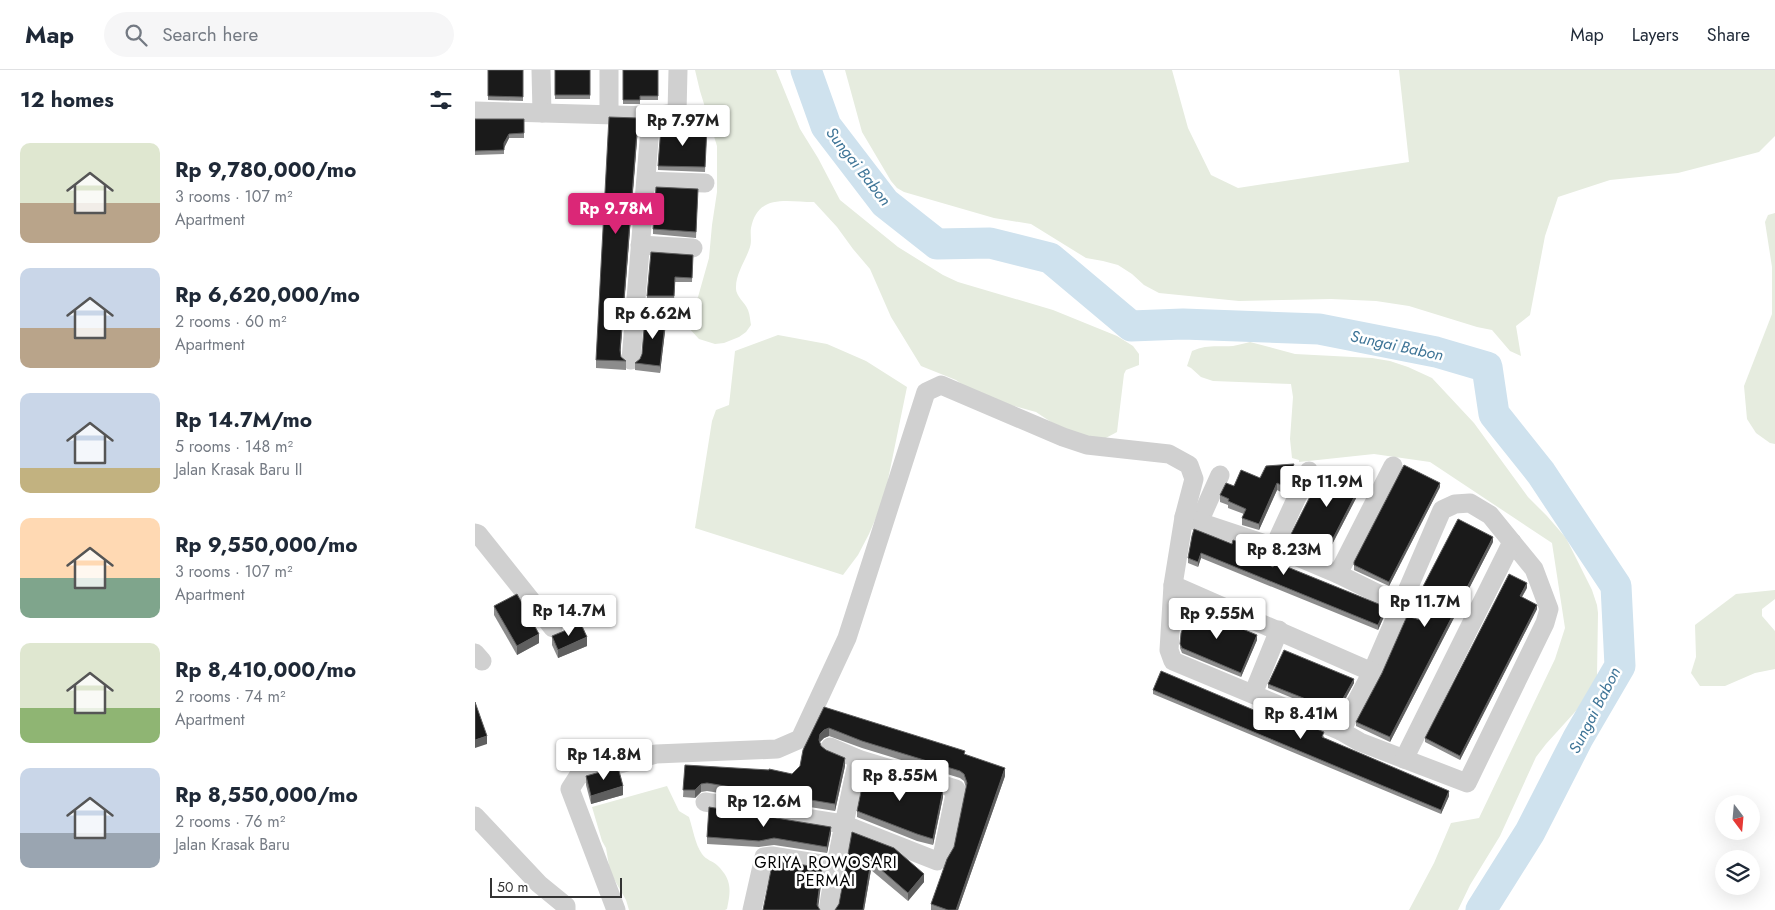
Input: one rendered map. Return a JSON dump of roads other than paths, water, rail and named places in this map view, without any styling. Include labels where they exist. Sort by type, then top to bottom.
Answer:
[{"type":"street","points":[[541,70],[542,113]]},
{"type":"street","points":[[609,70],[609,114]]},
{"type":"street","points":[[475,110],[651,116],[677,113],[678,70]]},
{"type":"street","points":[[631,360],[651,116]]},
{"type":"street","points":[[646,181],[705,183]]},
{"type":"street","points":[[640,245],[693,248]]},
{"type":"street","points":[[635,312],[675,312]]},
{"type":"street","points":[[617,910],[570,789],[579,775],[656,754],[777,749],[800,739],[847,638],[926,392],[941,385],[1063,437],[1087,445],[1169,454],[1189,465],[1194,479],[1191,519],[1173,585],[1169,650],[1173,661],[1341,731],[1360,742],[1467,783],[1545,623],[1549,609],[1534,569],[1491,515],[1470,503],[1455,504],[1442,510],[1372,672],[1341,731]]},
{"type":"street","points":[[1338,574],[1393,466]]},
{"type":"street","points":[[1274,547],[1309,471]]},
{"type":"street","points":[[1191,519],[1220,475]]},
{"type":"street","points":[[1191,519],[1274,547],[1338,574],[1401,605]]},
{"type":"street","points":[[477,533],[553,628]]},
{"type":"street","points":[[1404,759],[1512,542]]},
{"type":"street","points":[[1173,585],[1372,672]]},
{"type":"street","points":[[1253,694],[1279,630]]},
{"type":"street","points":[[705,802],[843,824],[934,861],[939,860],[943,852],[956,789],[858,759],[830,747]]},
{"type":"street","points":[[828,910],[843,824],[858,759]]},
{"type":"street","points":[[475,816],[539,884],[566,906],[566,910]]},
{"type":"street","points":[[752,910],[764,857],[772,856],[835,866]]},
{"type":"waterway","name":"Sungai Babon","points":[[806,70],[826,126],[885,203],[937,244],[990,243],[1050,258],[1131,326],[1183,324],[1319,329],[1436,352],[1487,367],[1494,414],[1541,473],[1616,586],[1620,666],[1578,738],[1530,832],[1481,910]]},
{"type":"district","name":"GRIYA ROWOSARI PERMAI","points":[[826,871]]}]
